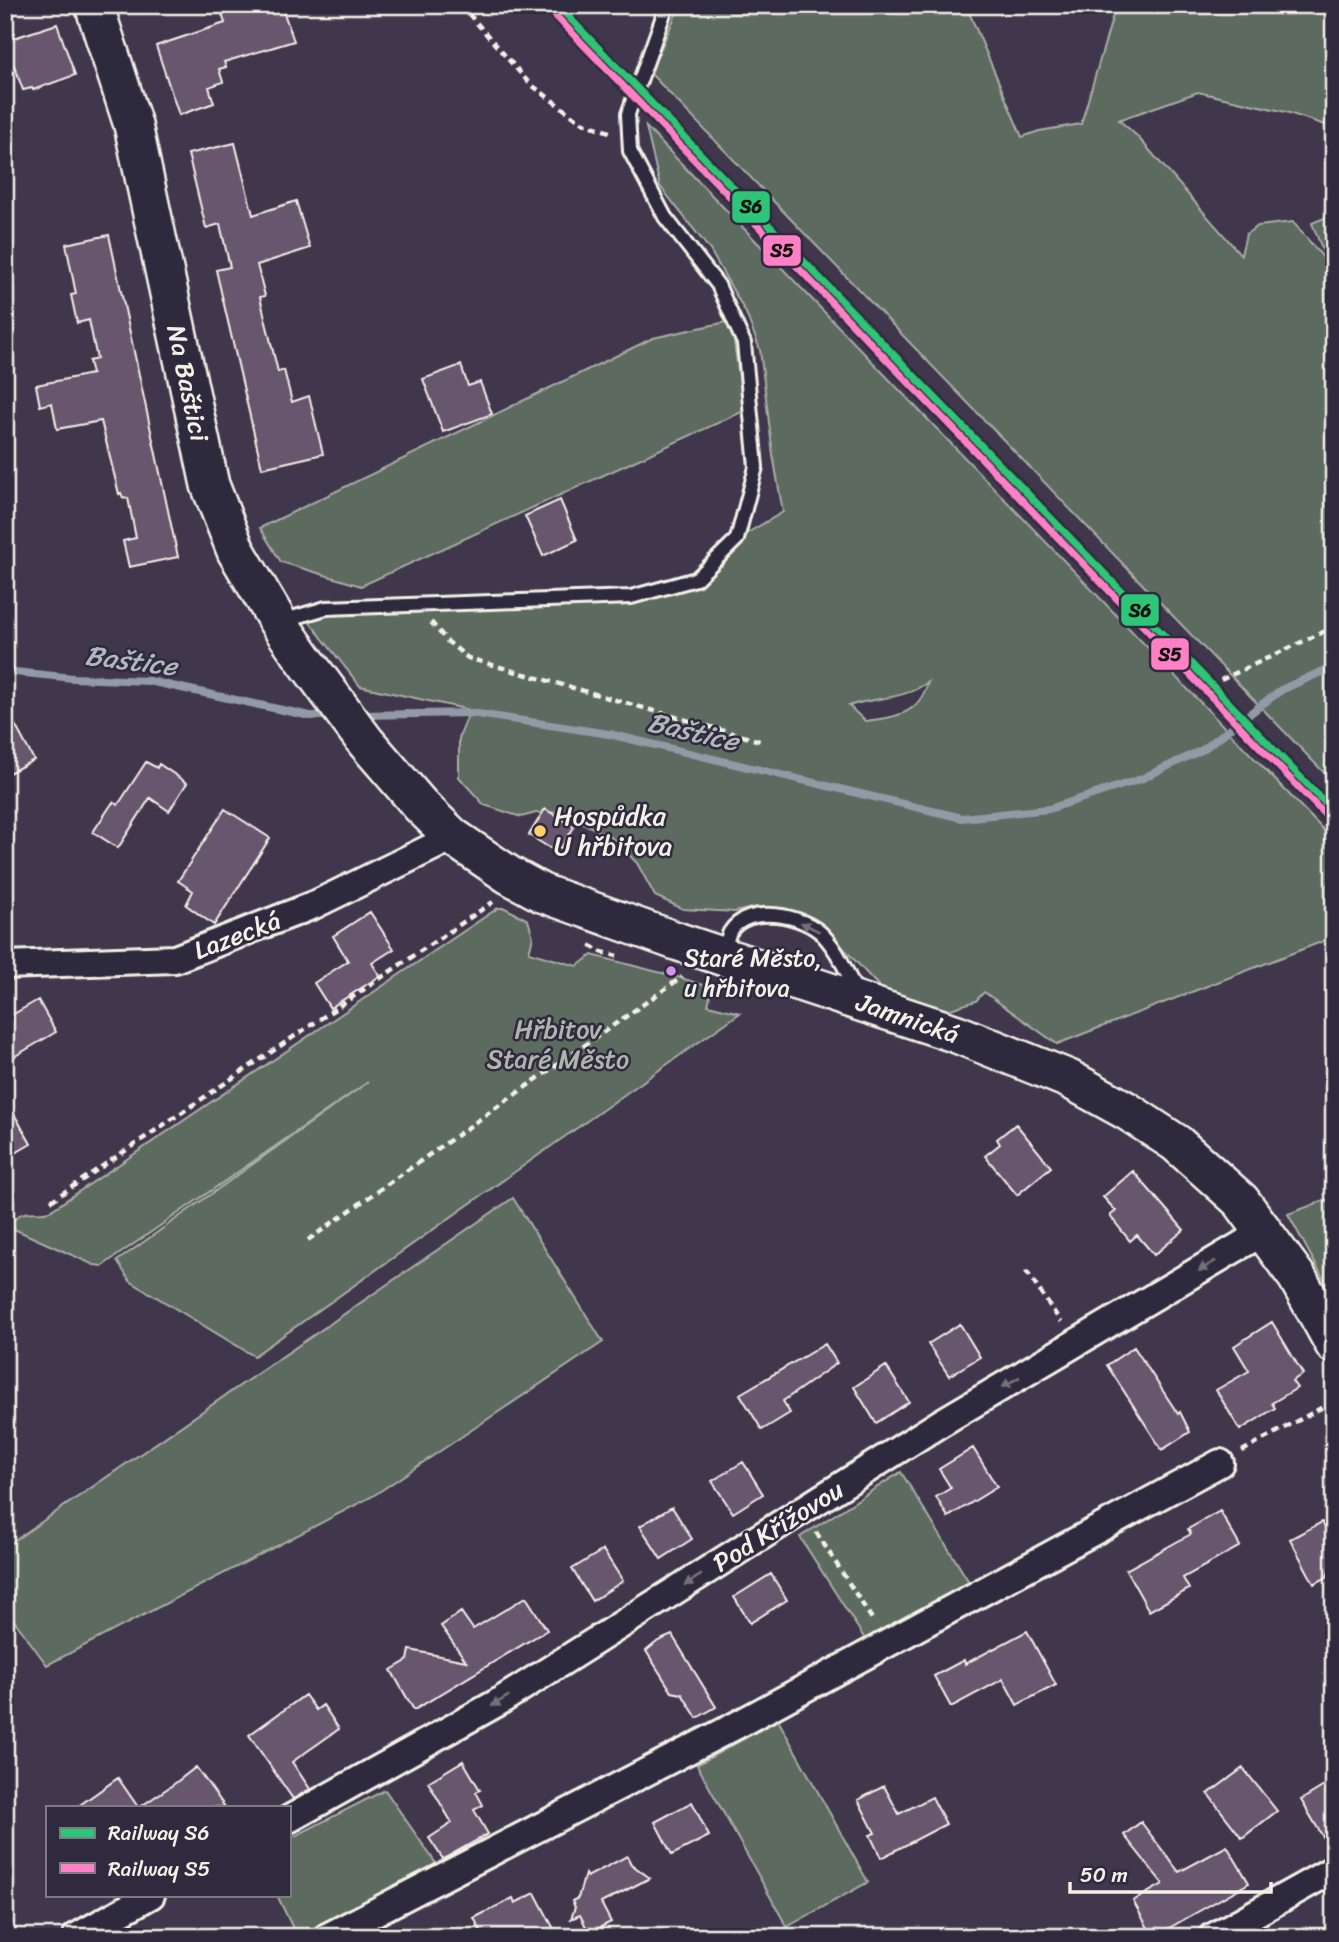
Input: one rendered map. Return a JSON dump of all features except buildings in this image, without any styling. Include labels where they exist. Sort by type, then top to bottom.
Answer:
[{"type":"main road","name":"Na Baštici","points":[[94,5],[123,89],[135,135],[210,485],[236,551],[278,622],[355,729]]},
{"type":"main road","name":"Jamnická","points":[[355,729],[395,779],[453,837],[523,883],[571,905],[957,1034],[1069,1079],[1126,1111],[1176,1143],[1241,1201],[1297,1277],[1334,1344]]},
{"type":"street","name":"Lazecká","points":[[5,965],[175,959],[314,905],[453,837]]},
{"type":"street","name":"Pod Křížovou","points":[[290,1818],[497,1703],[939,1424],[1265,1231]]},
{"type":"street","points":[[327,1937],[737,1725],[1220,1463]]},
{"type":"street","points":[[1213,1937],[1334,1869]]},
{"type":"street","points":[[76,1937],[149,1896]]},
{"type":"lane","points":[[278,622],[326,608],[631,597],[696,579],[737,539],[755,467],[744,343],[718,285],[665,217],[629,151],[628,114],[667,5]]},
{"type":"lane","points":[[722,956],[730,932],[745,920],[762,914],[785,915],[821,933],[836,952],[861,1002]]},
{"type":"path","points":[[461,5],[529,83],[581,122],[629,139]]},
{"type":"path","points":[[416,605],[447,641],[468,658],[760,741]]},
{"type":"path","points":[[1210,685],[1334,627]]},
{"type":"path","points":[[51,1201],[523,883]]},
{"type":"path","points":[[307,1240],[686,974]]},
{"type":"path","points":[[1026,1271],[1076,1344]]},
{"type":"path","points":[[1220,1463],[1334,1401]]},
{"type":"path","points":[[803,1510],[887,1643]]},
{"type":"green space","points":[[680,5],[966,5],[1022,137],[1039,131],[1081,124],[1116,5],[1334,5],[1334,128],[1286,112],[1198,92],[1119,120],[1137,136],[1241,255],[1246,234],[1258,226],[1293,222],[1326,261],[1334,261],[1334,783],[650,73]]},
{"type":"green space","points":[[646,127],[1334,841],[1334,937],[1057,1044],[984,992],[976,1001],[944,1011],[885,993],[826,929],[798,915],[757,907],[735,912],[683,909],[655,896],[637,863],[611,837],[561,812],[536,813],[521,817],[484,805],[459,777],[459,738],[470,710],[360,686],[304,615],[631,597],[696,579],[737,539],[783,512],[760,350],[746,313],[710,250],[660,186]],"holes":[[[928,682],[924,693],[912,708],[887,718],[865,721],[849,706],[909,692]]]},
{"type":"green space","points":[[1334,214],[1334,250],[1324,254],[1312,223]]},
{"type":"green space","points":[[731,321],[744,411],[361,586],[281,562],[260,528],[653,338]]},
{"type":"green space","name":"Hřbitov Staré Město","points":[[498,908],[505,908],[528,920],[533,937],[529,952],[577,966],[592,955],[681,978],[712,988],[708,1005],[740,1013],[254,1356],[130,1281],[117,1261],[368,1082],[102,1266],[94,1265],[14,1229],[12,1223],[20,1215],[50,1211]]},
{"type":"green space","points":[[1334,1197],[1334,1298],[1288,1214]]},
{"type":"green space","points":[[513,1198],[603,1342],[373,1496],[47,1665],[5,1608],[5,1547]]},
{"type":"green space","points":[[901,1472],[972,1587],[870,1647],[800,1537]]},
{"type":"green space","points":[[778,1720],[868,1882],[787,1927],[697,1765]]},
{"type":"green space","points":[[385,1790],[439,1868],[307,1937],[297,1937],[277,1896],[290,1896],[290,1838]]},
{"type":"waterway","name":"Baštice","points":[[361,715],[471,713],[609,734],[962,818],[1049,809],[1141,779],[1202,750],[1281,690],[1334,666]]},
{"type":"waterway","name":"Baštice","points":[[5,671],[73,678],[149,681],[310,716],[334,716]]},
{"type":"rail line","name":"S6","points":[[557,5],[1334,812]]},
{"type":"rail line","name":"S5","points":[[551,11],[1328,818]]},
{"type":"place","name":"Hospůdka U hřbitova","points":[[540,831]]},
{"type":"place","name":"Staré Město, u hřbitova","points":[[671,971]]}]
